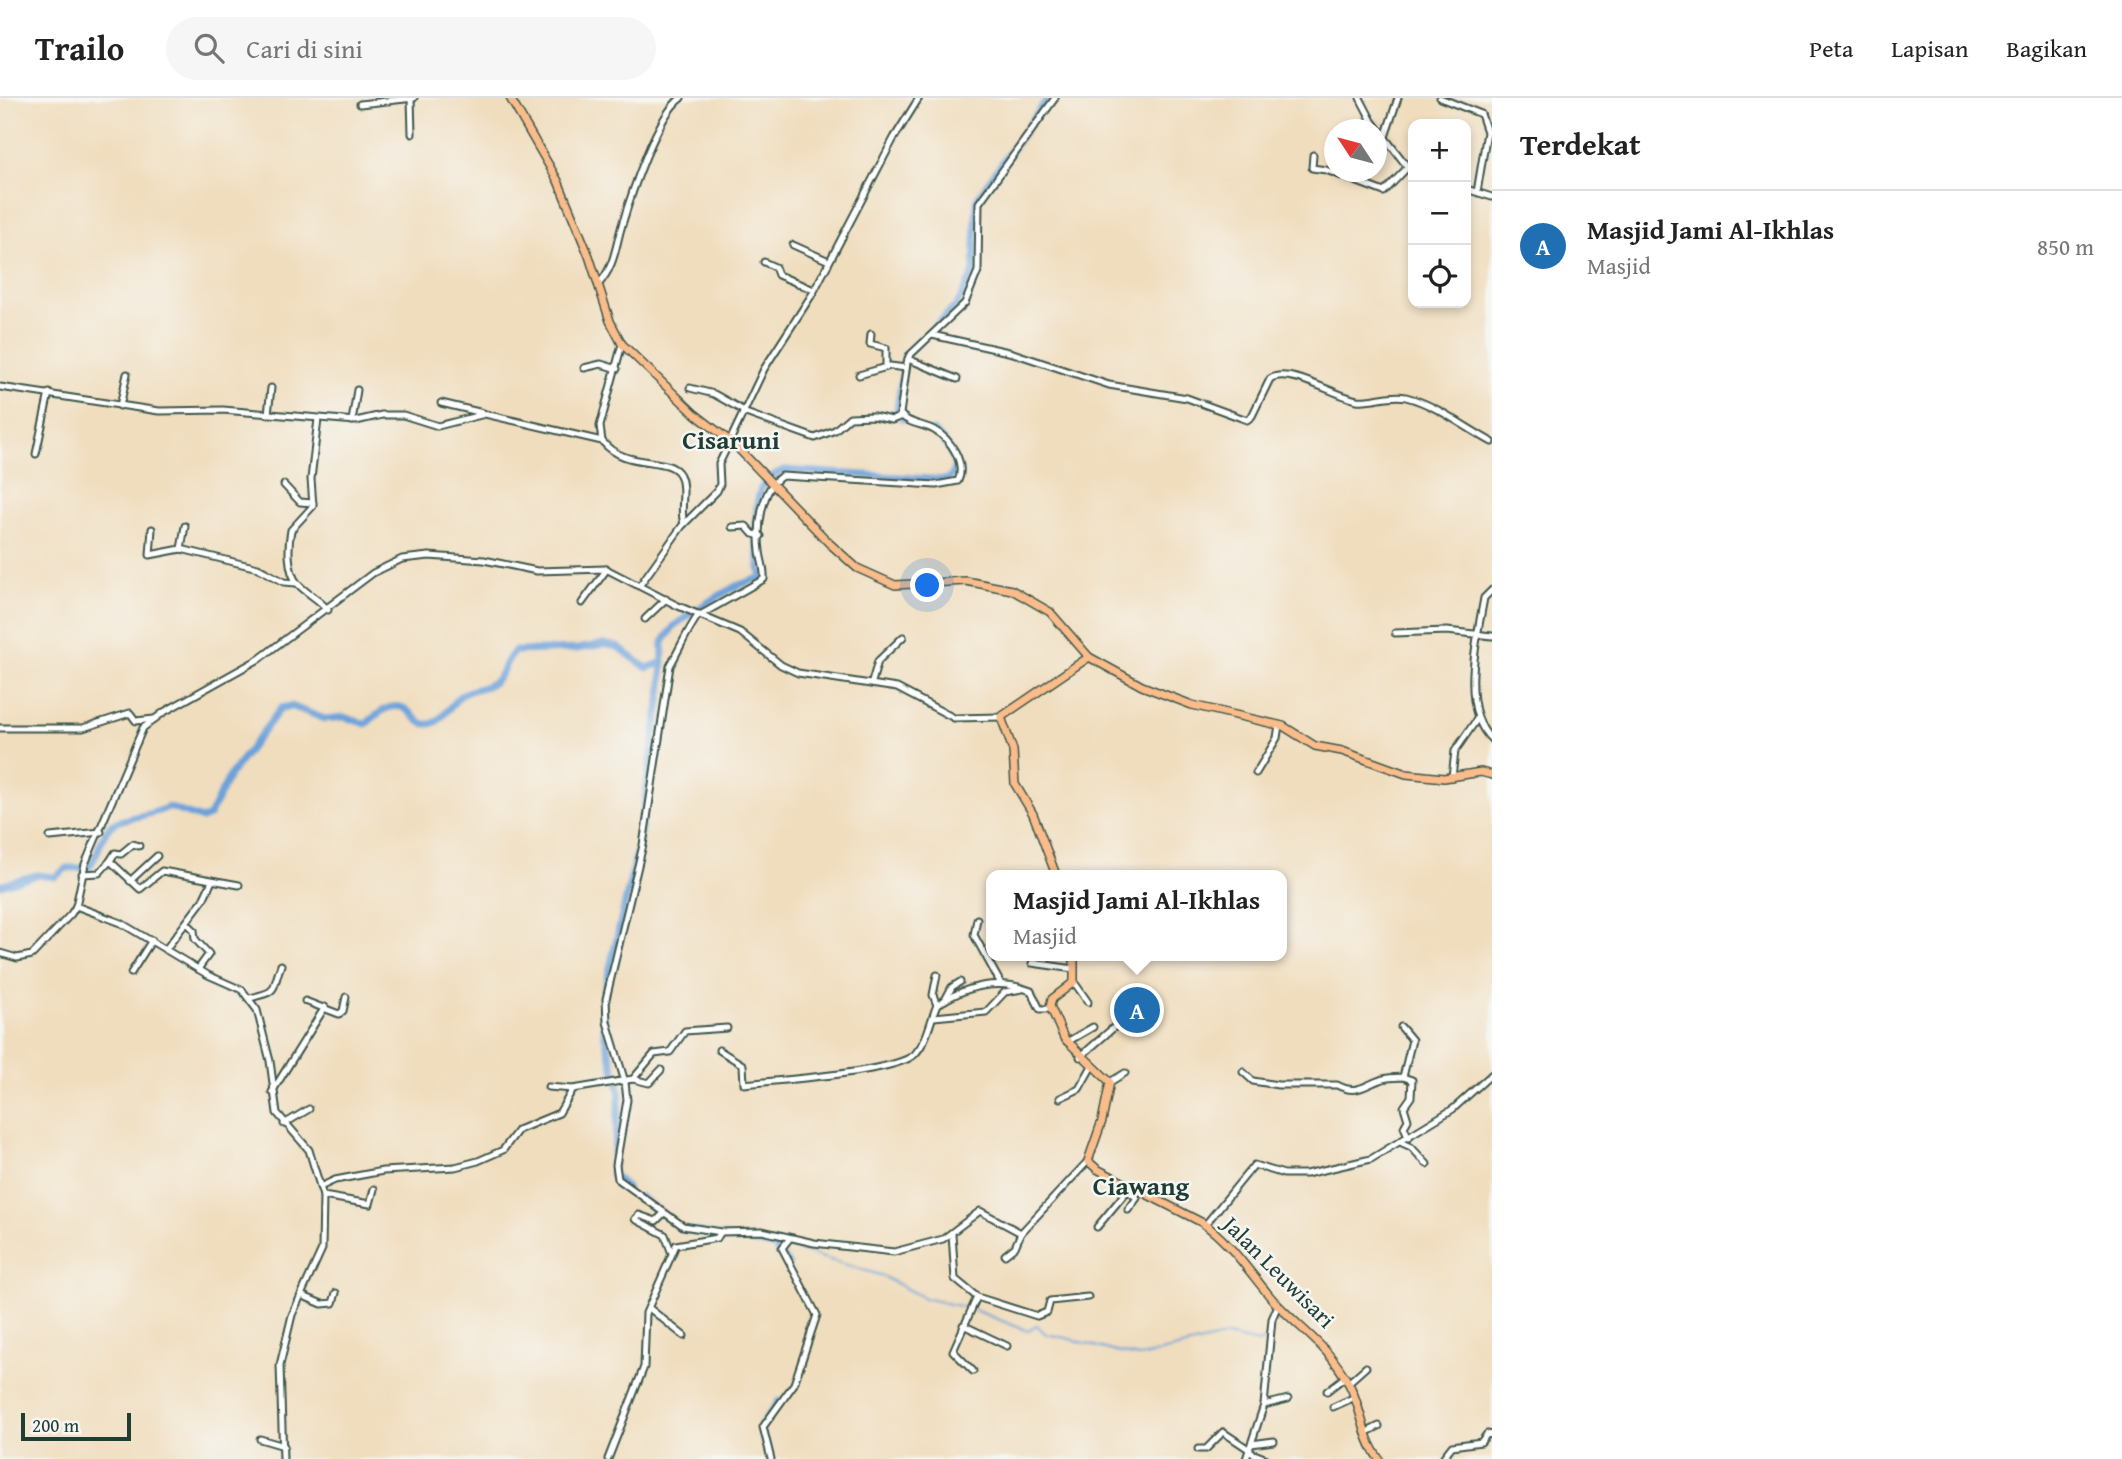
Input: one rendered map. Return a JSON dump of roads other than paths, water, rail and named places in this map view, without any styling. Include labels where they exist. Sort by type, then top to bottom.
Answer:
[{"type":"main road","points":[[510,98],[558,181],[610,321],[622,344],[695,414],[729,440],[828,543],[868,575],[895,585],[975,581],[1012,590],[1051,612],[1089,657],[1158,693],[1229,714],[1279,725],[1312,745],[1348,753],[1393,771],[1452,777],[1492,772]]},
{"type":"main road","points":[[1054,870],[1033,814],[1015,784],[1013,750],[1001,717],[1089,657]]},
{"type":"main road","points":[[1074,961],[1074,982],[1052,999],[1050,1009],[1067,1042],[1110,1083],[1102,1121],[1088,1161]]},
{"type":"main road","name":"Jalan Leuwisari","points":[[1088,1161],[1130,1188],[1205,1225],[1278,1304],[1323,1344],[1355,1397],[1365,1433],[1379,1459]]},
{"type":"street","points":[[360,104],[412,98],[412,134]]},
{"type":"street","points":[[598,285],[612,266],[626,211],[662,120],[681,98]]},
{"type":"street","points":[[640,585],[684,524],[717,491],[720,484],[719,464],[764,369],[814,290],[894,138],[919,98]]},
{"type":"street","points":[[899,418],[903,368],[908,359],[958,313],[976,280],[979,203],[1055,98]]},
{"type":"street","points":[[1360,98],[1371,119]]},
{"type":"street","points":[[1387,131],[1398,98]]},
{"type":"street","points":[[1440,98],[1476,109],[1481,114],[1487,132],[1477,192]]},
{"type":"street","points":[[1313,155],[1312,168],[1326,170],[1384,192],[1408,167],[1387,140]]},
{"type":"street","points":[[1471,191],[1492,197]]},
{"type":"street","points":[[793,244],[829,261]]},
{"type":"street","points":[[764,262],[775,267],[778,275],[814,290]]},
{"type":"street","points":[[871,334],[870,344],[886,348],[886,367]]},
{"type":"street","points":[[932,335],[1013,353],[1109,385],[1187,398],[1247,420],[1270,379],[1275,375],[1297,378],[1359,400],[1405,397],[1460,422],[1492,442]]},
{"type":"street","points":[[602,440],[600,426],[622,344]]},
{"type":"street","points":[[908,359],[957,379]]},
{"type":"street","points":[[584,369],[601,364],[617,369]]},
{"type":"street","points":[[859,375],[886,367],[903,368]]},
{"type":"street","points":[[120,406],[127,374]]},
{"type":"street","points":[[0,387],[159,411],[222,410],[352,421],[404,415],[438,426],[485,414]]},
{"type":"street","points":[[268,414],[271,387]]},
{"type":"street","points":[[690,388],[714,394],[744,412],[815,438],[835,430],[850,417],[899,418],[933,429],[947,440],[959,459],[961,472],[955,484],[927,485],[786,475],[769,481],[758,535],[764,579],[697,613],[681,639],[679,652],[670,666],[643,845],[607,989],[607,1022],[626,1105],[616,1175],[662,1215],[685,1227],[720,1235]]},
{"type":"street","points":[[352,421],[357,390]]},
{"type":"street","points":[[36,454],[49,393]]},
{"type":"street","points":[[441,403],[602,440],[627,458],[664,463],[677,471],[681,478],[684,524]]},
{"type":"street","points":[[318,419],[311,479],[313,508],[294,525],[290,534],[289,562],[296,583],[328,610]]},
{"type":"street","points":[[284,485],[300,502],[313,503]]},
{"type":"street","points":[[181,549],[185,526]]},
{"type":"street","points":[[732,527],[746,526],[758,535]]},
{"type":"street","points":[[152,529],[149,554],[181,549],[258,568],[284,582],[296,583]]},
{"type":"street","points":[[0,953],[17,958],[32,956],[59,929],[76,906],[83,870],[101,832],[137,736],[154,719],[258,659],[383,567],[411,558],[484,560],[537,571],[595,567],[607,569],[740,632],[781,665],[798,673],[812,677],[872,682],[908,693],[934,710],[954,718],[1001,717]]},
{"type":"street","points":[[582,603],[607,569]]},
{"type":"street","points":[[1492,590],[1484,600],[1473,657],[1477,719],[1492,740]]},
{"type":"street","points":[[645,618],[666,599]]},
{"type":"street","points":[[1484,600],[1492,601]]},
{"type":"street","points":[[1395,633],[1447,631],[1492,636]]},
{"type":"street","points":[[872,682],[878,662],[903,638]]},
{"type":"street","points":[[0,728],[83,728],[130,713],[136,721],[154,719]]},
{"type":"street","points":[[1452,777],[1455,751],[1477,719]]},
{"type":"street","points":[[1256,773],[1278,736],[1279,725]]},
{"type":"street","points":[[50,837],[101,832]]},
{"type":"street","points":[[83,870],[99,873],[115,853],[121,854],[133,844],[139,846]]},
{"type":"street","points":[[130,881],[157,856]]},
{"type":"street","points":[[110,860],[141,889],[162,871],[239,885]]},
{"type":"street","points":[[166,949],[203,900],[212,881]]},
{"type":"street","points":[[76,906],[121,923],[198,969],[243,990],[250,998],[267,1047],[276,1113],[309,1150],[323,1196],[323,1245],[288,1324],[280,1365],[283,1459]]},
{"type":"street","points":[[977,919],[974,935],[986,957]]},
{"type":"street","points":[[187,923],[194,931],[195,939],[209,955],[198,969]]},
{"type":"street","points":[[131,973],[152,940]]},
{"type":"street","points":[[988,961],[1000,982]]},
{"type":"street","points":[[1032,962],[1074,969]]},
{"type":"street","points":[[250,998],[268,995],[272,991],[281,965]]},
{"type":"street","points":[[719,1050],[742,1063],[744,1084],[827,1076],[902,1063],[917,1051],[934,1017],[937,1005],[933,995],[937,975]]},
{"type":"street","points":[[945,1000],[952,987],[960,982]]},
{"type":"street","points":[[937,1005],[956,994],[1000,982],[1032,992],[1040,1009],[1050,1009]]},
{"type":"street","points":[[1074,982],[1088,1002]]},
{"type":"street","points":[[934,1017],[986,1012],[1005,992],[1023,989]]},
{"type":"street","points":[[305,1001],[341,1013],[346,997]]},
{"type":"street","points":[[272,1092],[326,1007]]},
{"type":"street","points":[[1080,1057],[1128,1015]]},
{"type":"street","points":[[1067,1042],[1093,1027]]},
{"type":"street","points":[[1401,1027],[1412,1040],[1403,1077]]},
{"type":"street","points":[[548,1087],[573,1089],[621,1083],[633,1079],[654,1054],[670,1052],[685,1031],[727,1028]]},
{"type":"street","points":[[1060,1098],[1079,1089],[1092,1066]]},
{"type":"street","points":[[633,1079],[649,1083],[661,1070]]},
{"type":"street","points":[[1242,1072],[1255,1082],[1337,1085],[1347,1090],[1368,1087],[1381,1079],[1403,1077],[1412,1080],[1410,1097],[1404,1106],[1408,1121],[1404,1127],[1409,1138]]},
{"type":"street","points":[[1110,1083],[1125,1073]]},
{"type":"street","points":[[1205,1225],[1254,1165],[1290,1175],[1316,1173],[1371,1159],[1402,1143],[1453,1110],[1492,1074]]},
{"type":"street","points":[[320,1187],[335,1180],[383,1171],[456,1167],[478,1160],[503,1150],[518,1130],[559,1113],[573,1089]]},
{"type":"street","points":[[284,1124],[309,1109]]},
{"type":"street","points":[[1402,1143],[1411,1147],[1427,1164]]},
{"type":"street","points":[[1005,1255],[1015,1247],[1021,1233],[1088,1161]]},
{"type":"street","points":[[1097,1227],[1130,1188],[1137,1198],[1128,1210]]},
{"type":"street","points":[[323,1196],[370,1204],[374,1189]]},
{"type":"street","points":[[608,1459],[644,1367],[645,1324],[649,1308],[671,1251],[678,1244],[720,1235],[762,1231],[790,1238],[894,1252],[952,1234],[980,1211],[1021,1233]]},
{"type":"street","points":[[662,1215],[654,1222],[639,1215],[635,1219],[665,1235],[671,1251]]},
{"type":"street","points":[[952,1234],[956,1279],[977,1297],[1037,1316],[1047,1312],[1051,1301],[1088,1297]]},
{"type":"street","points":[[771,1459],[763,1427],[793,1388],[817,1315],[782,1248],[790,1238]]},
{"type":"street","points":[[301,1295],[327,1305],[333,1303],[336,1293]]},
{"type":"street","points":[[973,1371],[953,1351],[977,1297]]},
{"type":"street","points":[[1247,1459],[1264,1405],[1271,1337],[1278,1304]]},
{"type":"street","points":[[649,1308],[684,1336]]},
{"type":"street","points":[[963,1325],[1007,1346]]},
{"type":"street","points":[[1327,1391],[1366,1367]]},
{"type":"street","points":[[1333,1407],[1355,1397]]},
{"type":"street","points":[[1264,1405],[1288,1399]]},
{"type":"street","points":[[1365,1433],[1379,1426]]},
{"type":"street","points":[[1198,1449],[1206,1448],[1223,1432],[1267,1459]]},
{"type":"street","points":[[1442,1459],[1452,1446],[1481,1442],[1488,1434],[1492,1435]]},
{"type":"street","points":[[260,1439],[284,1446]]},
{"type":"street","points":[[1250,1448],[1273,1441]]},
{"type":"waterway","points":[[903,419],[897,409],[905,355],[956,306],[963,294],[974,271],[977,198],[1048,98]]},
{"type":"waterway","points":[[627,1188],[612,1175],[620,1091],[604,1033],[602,1002],[638,847],[662,687],[663,642],[675,625],[705,604],[736,586],[762,577],[756,518],[759,495],[769,479],[784,470],[947,480],[952,475],[954,462],[948,448],[933,431]]},
{"type":"waterway","points":[[0,885],[37,875],[55,877],[67,868],[88,868],[105,833],[118,821],[168,807],[202,819],[209,816],[230,775],[281,708],[291,706],[325,719],[344,717],[366,724],[382,711],[396,706],[408,711],[421,723],[427,724],[438,721],[465,693],[494,682],[515,651],[577,649],[604,644],[618,647],[647,668],[663,662]]},
{"type":"waterway","points":[[640,1197],[682,1229],[774,1246],[788,1264]]},
{"type":"waterway","points":[[787,1247],[880,1275],[924,1298],[968,1308]]},
{"type":"waterway","points":[[974,1310],[1028,1331],[1037,1325],[1048,1334],[1140,1357],[1227,1336],[1258,1343],[1268,1339]]},
{"type":"waterway","points":[[1274,1322],[1286,1319]]},
{"type":"waterway","points":[[766,1448],[760,1428],[779,1401]]},
{"type":"place","name":"Masjid Jami Al-Ikhlas","points":[[1137,1010]]},
{"type":"district","name":"Cisaruni","points":[[731,440]]},
{"type":"district","name":"Ciawang","points":[[1141,1186]]}]
